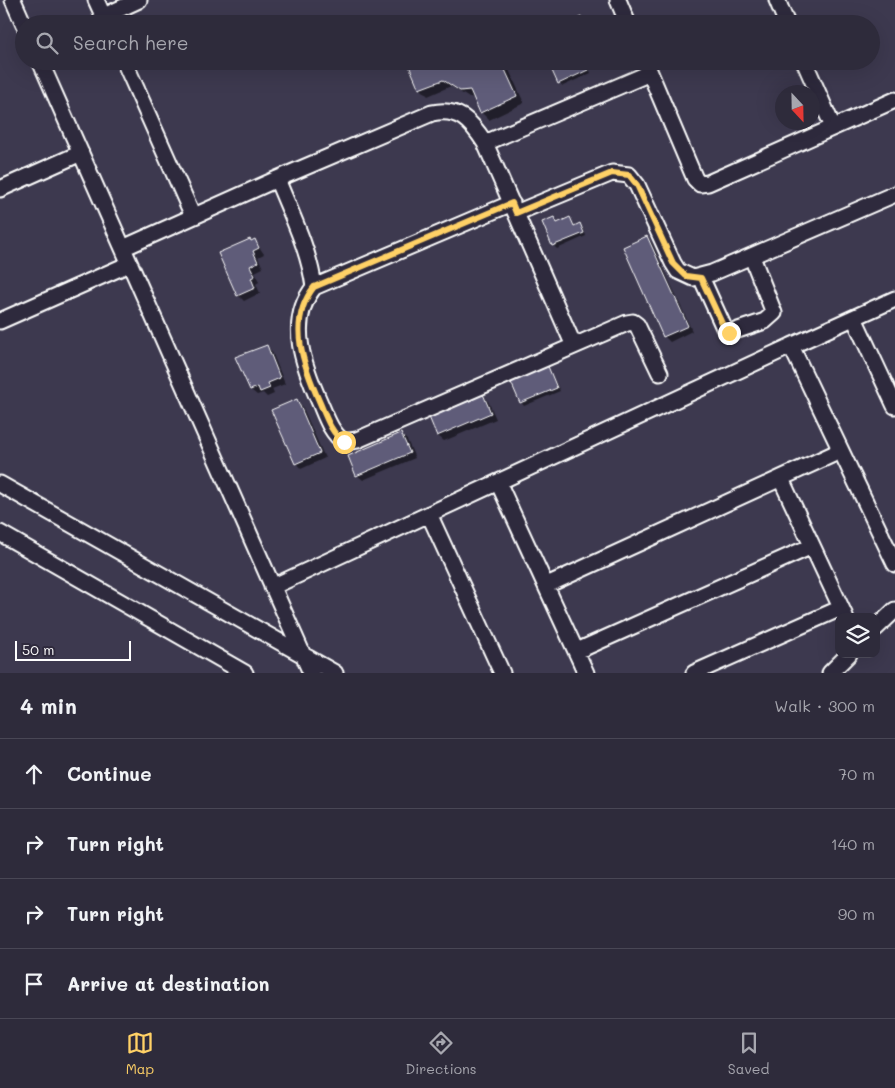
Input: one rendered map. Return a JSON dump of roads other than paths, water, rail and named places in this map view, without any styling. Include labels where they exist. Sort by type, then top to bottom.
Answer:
[{"type":"street","points":[[13,0],[20,15]]},
{"type":"street","points":[[96,0],[103,15]]},
{"type":"street","points":[[114,15],[139,0]]},
{"type":"street","points":[[618,0],[624,15]]},
{"type":"street","points":[[777,0],[784,15]]},
{"type":"street","points":[[44,70],[311,673]]},
{"type":"street","points":[[128,70],[193,216]]},
{"type":"street","points":[[485,143],[641,70]]},
{"type":"street","points":[[648,70],[695,178],[700,184],[708,183],[895,100]]},
{"type":"street","points":[[808,70],[833,127]]},
{"type":"street","points":[[123,248],[277,179],[432,113],[446,110],[468,121],[485,143],[574,346]]},
{"type":"street","points":[[0,189],[81,153]]},
{"type":"street","points":[[660,373],[641,331],[633,322],[357,440],[344,442],[336,436],[328,422],[306,370],[301,352],[300,320],[303,305],[314,287],[514,208],[612,173],[629,175],[637,185],[678,271],[686,276],[701,278],[895,194]]},
{"type":"street","points":[[277,179],[310,265],[314,287]]},
{"type":"street","points":[[701,278],[725,330],[729,333],[765,321],[774,313],[752,256]]},
{"type":"street","points":[[0,321],[129,264]]},
{"type":"street","points":[[272,587],[791,346],[895,300]]},
{"type":"street","points":[[854,318],[895,406]]},
{"type":"street","points":[[791,346],[895,564]]},
{"type":"street","points":[[547,585],[840,451]]},
{"type":"street","points":[[694,673],[843,612],[781,479]]},
{"type":"street","points":[[498,482],[586,673]]},
{"type":"street","points":[[0,484],[335,673]]},
{"type":"street","points":[[429,514],[502,673]]},
{"type":"street","points":[[0,533],[245,673]]},
{"type":"street","points":[[577,651],[812,546]]},
{"type":"street","points":[[880,624],[895,610]]},
{"type":"street","points":[[830,673],[845,658]]}]
